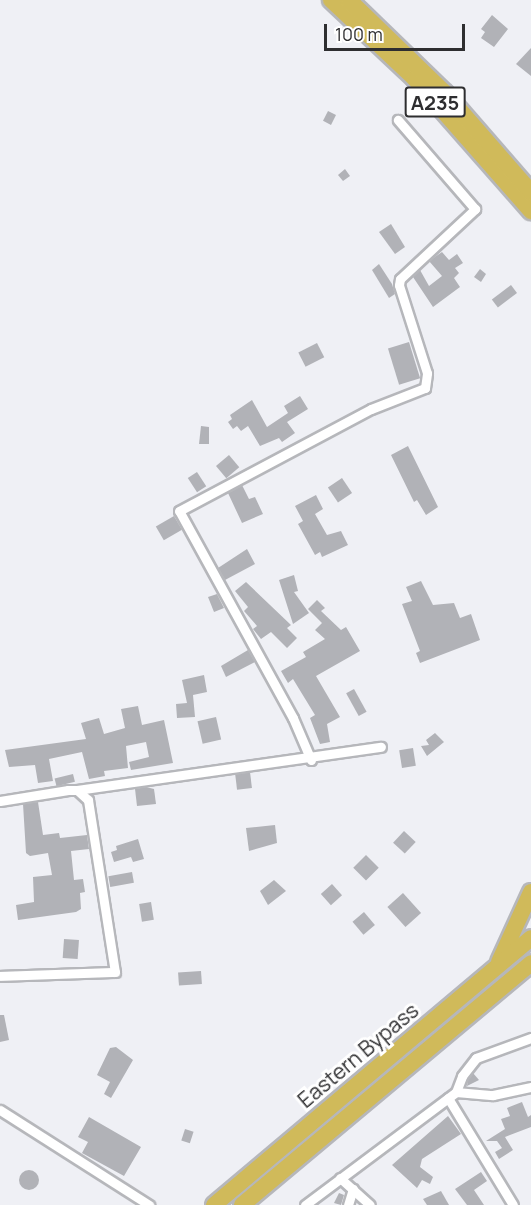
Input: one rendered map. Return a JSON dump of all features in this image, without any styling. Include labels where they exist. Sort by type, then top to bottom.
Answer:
[{"type":"highway","name":"A235","points":[[331,0],[415,79],[531,212]]},
{"type":"highway","name":"A235","points":[[350,0],[445,93],[531,192]]},
{"type":"highway","points":[[496,969],[531,892]]},
{"type":"highway","name":"Eastern Bypass","points":[[214,1205],[531,938]]},
{"type":"highway","name":"Eastern Bypass","points":[[242,1205],[531,963]]},
{"type":"highway","points":[[504,985],[531,977]]},
{"type":"street","points":[[311,760],[293,718],[179,511],[371,409],[425,388],[427,373],[399,285],[400,279],[475,209],[398,120]]},
{"type":"street","points":[[0,801],[232,765],[311,760],[381,747]]},
{"type":"street","points":[[0,976],[115,972],[88,800],[77,790]]},
{"type":"street","points":[[306,1205],[452,1095],[462,1076],[476,1058],[531,1038]]},
{"type":"street","points":[[452,1095],[493,1095],[531,1087]]},
{"type":"street","points":[[452,1095],[513,1205]]},
{"type":"street","points":[[0,1110],[149,1205]]},
{"type":"street","points":[[340,1178],[370,1205]]},
{"type":"street","points":[[348,1205],[353,1190]]},
{"type":"building","points":[[492,15],[508,29],[494,47],[481,38],[485,32],[481,29]]},
{"type":"building","points":[[531,48],[531,76],[516,64]]},
{"type":"building","points":[[328,111],[336,115],[331,125],[323,121]]},
{"type":"building","points":[[345,169],[350,176],[343,181],[338,175]]},
{"type":"building","points":[[391,224],[405,247],[395,254],[379,232]]},
{"type":"building","points":[[442,252],[449,260],[457,254],[463,263],[455,268],[459,273],[454,278],[460,287],[433,307],[413,277],[420,270],[429,286],[442,276],[429,261]]},
{"type":"building","points":[[379,264],[392,284],[395,294],[389,298],[372,270]]},
{"type":"building","points":[[480,269],[486,274],[481,282],[474,277]]},
{"type":"building","points":[[511,285],[517,293],[498,307],[492,299]]},
{"type":"building","points":[[409,342],[420,378],[399,385],[388,348]]},
{"type":"building","points":[[317,343],[324,357],[306,367],[298,353]]},
{"type":"building","points":[[300,396],[308,409],[287,422],[295,433],[282,442],[279,438],[260,446],[248,426],[241,431],[237,426],[233,429],[228,422],[232,419],[230,415],[252,400],[267,427],[288,413],[284,406]]},
{"type":"building","points":[[201,426],[209,427],[209,444],[199,444]]},
{"type":"building","points":[[408,446],[438,507],[426,515],[417,500],[414,502],[391,455]]},
{"type":"building","points":[[229,455],[239,467],[226,478],[216,466]]},
{"type":"building","points":[[197,472],[206,486],[197,492],[188,478]]},
{"type":"building","points":[[342,478],[352,493],[338,502],[328,488]]},
{"type":"building","points":[[242,485],[249,499],[255,497],[263,514],[242,523],[228,493]]},
{"type":"building","points":[[316,495],[323,509],[315,514],[327,535],[341,531],[348,545],[322,557],[320,552],[315,555],[298,524],[303,521],[295,506]]},
{"type":"building","points":[[174,516],[182,530],[164,540],[156,526]]},
{"type":"building","points":[[247,549],[255,564],[225,580],[218,568]]},
{"type":"building","points":[[294,575],[298,591],[294,592],[309,613],[293,624],[279,580]]},
{"type":"building","points":[[421,581],[433,605],[454,603],[460,618],[471,614],[480,640],[420,663],[416,653],[420,651],[402,604],[412,601],[406,587]]},
{"type":"building","points":[[246,582],[291,625],[287,628],[297,638],[287,648],[271,632],[261,639],[253,629],[257,626],[244,611],[248,607],[235,591]]},
{"type":"building","points":[[217,594],[224,608],[214,612],[208,597]]},
{"type":"building","points":[[317,600],[325,608],[321,611],[341,630],[346,627],[360,651],[316,676],[340,717],[327,724],[330,742],[320,744],[310,718],[315,715],[293,679],[288,683],[281,671],[306,657],[303,652],[325,639],[315,630],[322,623],[308,609]]},
{"type":"building","points":[[248,650],[255,662],[226,677],[221,666]]},
{"type":"building","points":[[204,675],[207,692],[193,695],[195,717],[177,718],[176,704],[187,703],[182,680]]},
{"type":"building","points":[[354,689],[367,712],[359,716],[346,693]]},
{"type":"building","points":[[138,706],[142,725],[164,720],[173,763],[131,770],[129,762],[149,757],[146,742],[126,746],[128,768],[104,771],[105,776],[89,779],[82,752],[49,759],[53,781],[38,783],[35,765],[9,767],[5,750],[86,739],[81,723],[99,718],[104,734],[125,728],[121,709]]},
{"type":"building","points":[[216,717],[221,739],[203,744],[197,721]]},
{"type":"building","points":[[435,733],[444,742],[427,756],[421,746],[429,745],[426,740]]},
{"type":"building","points":[[413,748],[416,766],[402,768],[399,750]]},
{"type":"building","points":[[250,772],[252,788],[237,790],[235,774]]},
{"type":"building","points":[[73,774],[75,782],[56,786],[55,779]]},
{"type":"building","points":[[146,787],[154,789],[156,804],[137,806],[135,789]]},
{"type":"building","points":[[38,802],[43,835],[59,833],[60,838],[87,835],[89,849],[71,851],[74,880],[83,879],[85,892],[80,893],[81,909],[76,912],[18,920],[16,905],[34,902],[33,877],[52,875],[48,853],[30,856],[26,853],[23,804]]},
{"type":"building","points":[[275,825],[277,843],[249,851],[246,828]]},
{"type":"building","points":[[404,831],[416,842],[405,854],[393,843]]},
{"type":"building","points":[[138,839],[144,859],[133,862],[131,857],[114,862],[111,852],[117,850],[116,846]]},
{"type":"building","points":[[366,855],[379,868],[366,880],[353,868]]},
{"type":"building","points":[[132,872],[134,883],[110,887],[108,876]]},
{"type":"building","points":[[274,880],[286,891],[268,905],[260,891]]},
{"type":"building","points":[[332,884],[342,895],[331,905],[321,894]]},
{"type":"building","points":[[403,893],[421,913],[405,927],[387,907]]},
{"type":"building","points":[[151,902],[154,920],[142,922],[139,904]]},
{"type":"building","points":[[364,912],[375,925],[363,935],[353,922]]},
{"type":"building","points":[[64,939],[79,940],[78,959],[63,958]]},
{"type":"building","points":[[201,971],[202,984],[179,986],[178,973]]},
{"type":"building","points":[[0,1015],[4,1015],[9,1040],[0,1042]]},
{"type":"building","points":[[116,1047],[133,1060],[111,1098],[104,1094],[110,1082],[97,1075],[110,1048]]},
{"type":"building","points":[[473,1073],[479,1080],[467,1086],[468,1079]]},
{"type":"building","points":[[522,1102],[528,1117],[531,1115],[531,1127],[505,1137],[513,1150],[499,1159],[495,1152],[502,1148],[497,1141],[486,1141],[505,1129],[501,1119],[510,1116],[507,1108]]},
{"type":"building","points":[[448,1116],[461,1134],[422,1159],[420,1167],[433,1177],[430,1184],[422,1180],[417,1188],[392,1165]]},
{"type":"building","points":[[89,1117],[141,1147],[124,1176],[82,1153],[88,1142],[78,1137]]},
{"type":"building","points":[[185,1129],[194,1132],[190,1143],[181,1140]]},
{"type":"building","points":[[29,1170],[36,1173],[39,1180],[36,1187],[29,1190],[22,1187],[19,1180],[22,1173]]},
{"type":"building","points":[[481,1172],[487,1181],[474,1190],[484,1205],[467,1205],[455,1189]]},
{"type":"building","points":[[441,1191],[449,1205],[427,1205],[423,1199]]},
{"type":"building","points":[[339,1193],[344,1195],[341,1205],[334,1203]]}]
